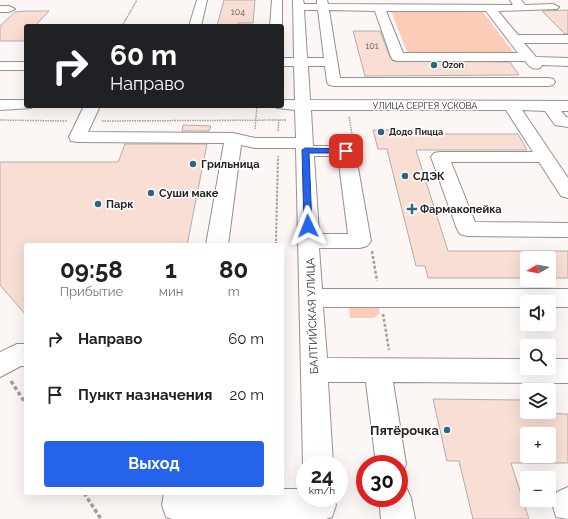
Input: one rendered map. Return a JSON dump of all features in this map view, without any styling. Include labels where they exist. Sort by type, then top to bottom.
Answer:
[{"type":"street","points":[[195,24],[202,0]]},
{"type":"street","points":[[276,24],[277,0]]},
{"type":"street","points":[[298,4],[379,7],[489,8],[518,4],[553,8]]},
{"type":"street","name":"БАЛТИЙСКАЯ УЛИЦА","points":[[298,4],[294,42],[302,62],[292,112],[305,147],[318,455]]},
{"type":"street","points":[[322,4],[334,82],[548,82]]},
{"type":"street","points":[[379,7],[398,57],[530,59],[568,62]]},
{"type":"street","points":[[489,8],[567,106]]},
{"type":"street","points":[[514,39],[568,39]]},
{"type":"street","points":[[284,62],[331,62]]},
{"type":"street","points":[[0,66],[24,66]]},
{"type":"street","points":[[0,105],[24,105]]},
{"type":"street","points":[[511,106],[565,183]]},
{"type":"street","name":"УЛИЦА СЕРГЕЯ УСКОВА","points":[[292,112],[511,106],[567,106]]},
{"type":"street","points":[[550,106],[562,122],[568,122]]},
{"type":"street","points":[[88,113],[77,137],[233,138],[254,143],[278,143],[346,151],[360,241],[309,241]]},
{"type":"street","points":[[217,243],[233,138]]},
{"type":"street","points":[[546,157],[440,157],[467,229],[568,230]]},
{"type":"street","points":[[311,298],[568,298]]},
{"type":"street","points":[[0,365],[17,355],[24,355]]},
{"type":"street","points":[[314,370],[568,372]]},
{"type":"street","points":[[378,370],[390,455]]},
{"type":"street","points":[[180,495],[178,505],[296,507]]},
{"type":"street","points":[[396,507],[398,519]]},
{"type":"path","points":[[123,24],[138,0]]},
{"type":"path","points":[[254,143],[257,108]]},
{"type":"path","points":[[0,120],[88,113],[256,120],[292,112]]},
{"type":"path","points":[[276,243],[278,143],[292,112]]},
{"type":"path","points":[[342,120],[350,120]]},
{"type":"path","points":[[0,365],[24,401]]},
{"type":"path","points":[[85,495],[101,519]]},
{"type":"shaded area","points":[[391,11],[482,11],[514,53],[407,52]]},
{"type":"shaded area","points":[[349,306],[378,306],[380,313],[374,318],[350,318]]},
{"type":"building","points":[[224,0],[255,0],[253,23],[218,24]]},
{"type":"building","points":[[568,10],[568,34],[565,34],[542,11]]},
{"type":"building","points":[[49,11],[37,24],[24,24],[24,41],[0,41],[0,26],[15,12]]},
{"type":"building","points":[[353,31],[380,31],[393,61],[510,62],[519,75],[365,76]]},
{"type":"building","points":[[183,125],[211,126],[209,131],[182,131]]},
{"type":"building","points":[[373,130],[425,130],[426,134],[518,134],[527,150],[416,150],[448,251],[520,251],[520,278],[428,278],[425,266],[416,266],[387,149],[378,149]]},
{"type":"building","name":"Парк","points":[[125,144],[207,144],[187,243],[24,243],[24,313],[0,285],[0,162],[118,162]]},
{"type":"building","points":[[556,251],[568,251],[568,278],[556,278]]},
{"type":"building","points":[[433,399],[520,400],[520,419],[556,419],[556,414],[568,414],[568,463],[556,463],[556,427],[520,427],[520,463],[511,463],[520,491],[520,507],[525,507],[529,519],[473,519],[459,461],[447,461]]},
{"type":"place","name":"Ozon","points":[[434,65]]},
{"type":"place","name":"Додо Пицца","points":[[381,132]]},
{"type":"place","name":"Грильница","points":[[193,164]]},
{"type":"place","name":"СДЭК","points":[[405,176]]},
{"type":"place","name":"Суши маке","points":[[151,193]]},
{"type":"place","name":"Парк","points":[[98,204]]},
{"type":"place","name":"Фармакопейка","points":[[412,209]]},
{"type":"place","name":"Пятёрочка","points":[[447,430]]},
{"type":"route","points":[[308,226],[305,150],[346,151]]}]
